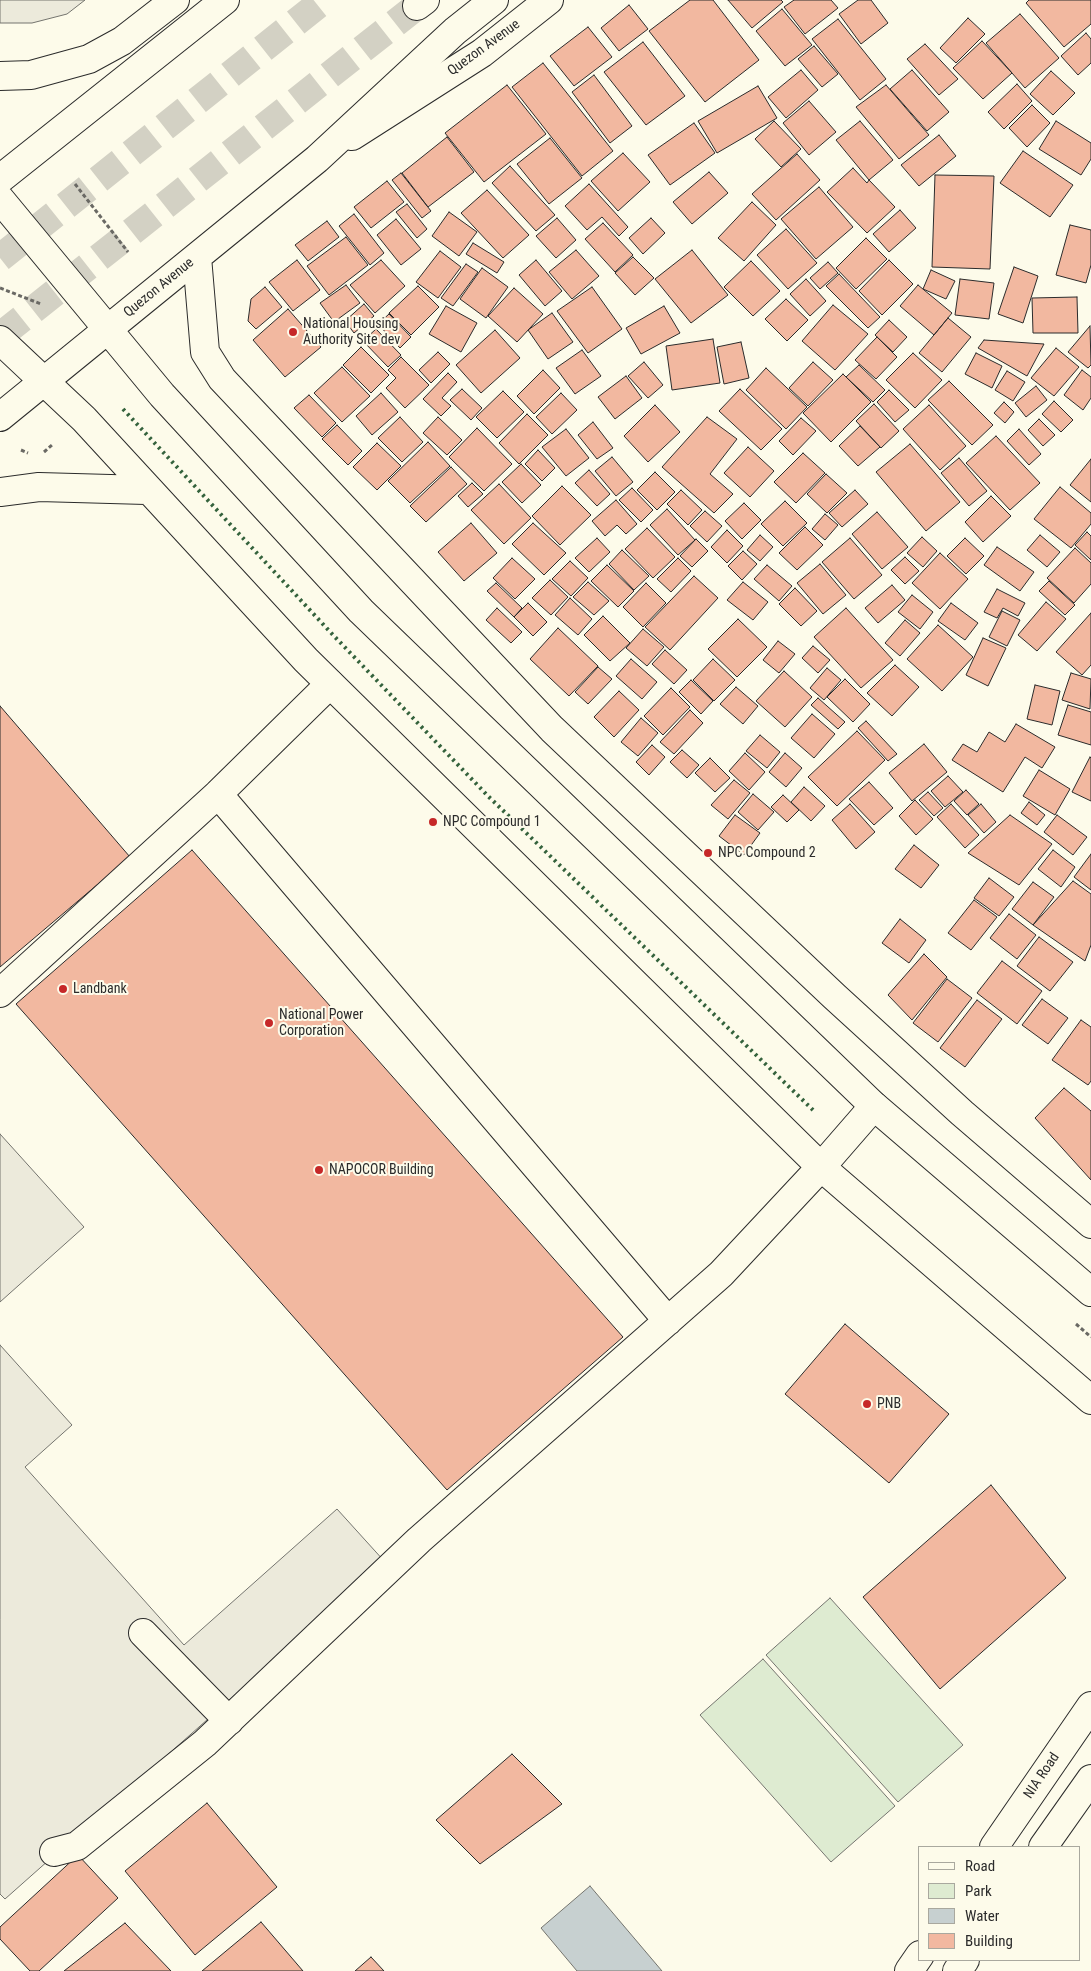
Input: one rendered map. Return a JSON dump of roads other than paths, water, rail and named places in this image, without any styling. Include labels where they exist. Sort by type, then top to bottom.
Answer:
[{"type":"main road","points":[[0,76],[31,75],[89,59],[122,41],[175,0]]},
{"type":"main road","points":[[0,178],[224,0]]},
{"type":"main road","name":"Quezon Avenue","points":[[0,417],[317,159],[456,31],[494,0]]},
{"type":"main road","name":"Quezon Avenue","points":[[317,159],[482,53],[549,0]]},
{"type":"main road","points":[[0,199],[107,330],[220,459],[362,611],[874,1106],[1091,1292]]},
{"type":"main road","points":[[197,257],[205,352],[222,379],[552,729],[962,1114],[1091,1224]]},
{"type":"main road","points":[[0,340],[84,419],[146,490],[330,684],[821,1167],[1091,1400]]},
{"type":"main road","points":[[0,492],[39,487],[146,490]]},
{"type":"main road","points":[[0,993],[218,794],[330,684]]},
{"type":"main road","points":[[218,794],[668,1321]]},
{"type":"main road","points":[[54,1852],[77,1846],[206,1743],[418,1540],[727,1269],[874,1106]]},
{"type":"main road","points":[[143,1633],[229,1721]]},
{"type":"main road","name":"NIA Road","points":[[995,1846],[1091,1706]]},
{"type":"main road","points":[[1044,1846],[1091,1779]]},
{"type":"main road","points":[[909,1971],[918,1958]]},
{"type":"water","points":[[590,1886],[662,1971],[577,1971],[541,1928]]},
{"type":"tunnel","points":[[0,258],[324,0]]},
{"type":"tunnel","points":[[0,336],[417,6]]},
{"type":"place","name":"National Housing Authority Site dev","points":[[293,332]]},
{"type":"place","name":"NPC Compound 1","points":[[433,822]]},
{"type":"place","name":"NPC Compound 2","points":[[708,853]]},
{"type":"place","name":"Landbank","points":[[63,989]]},
{"type":"place","name":"National Power Corporation","points":[[269,1023]]},
{"type":"place","name":"NAPOCOR Building","points":[[319,1170]]},
{"type":"place","name":"PNB","points":[[867,1404]]}]
